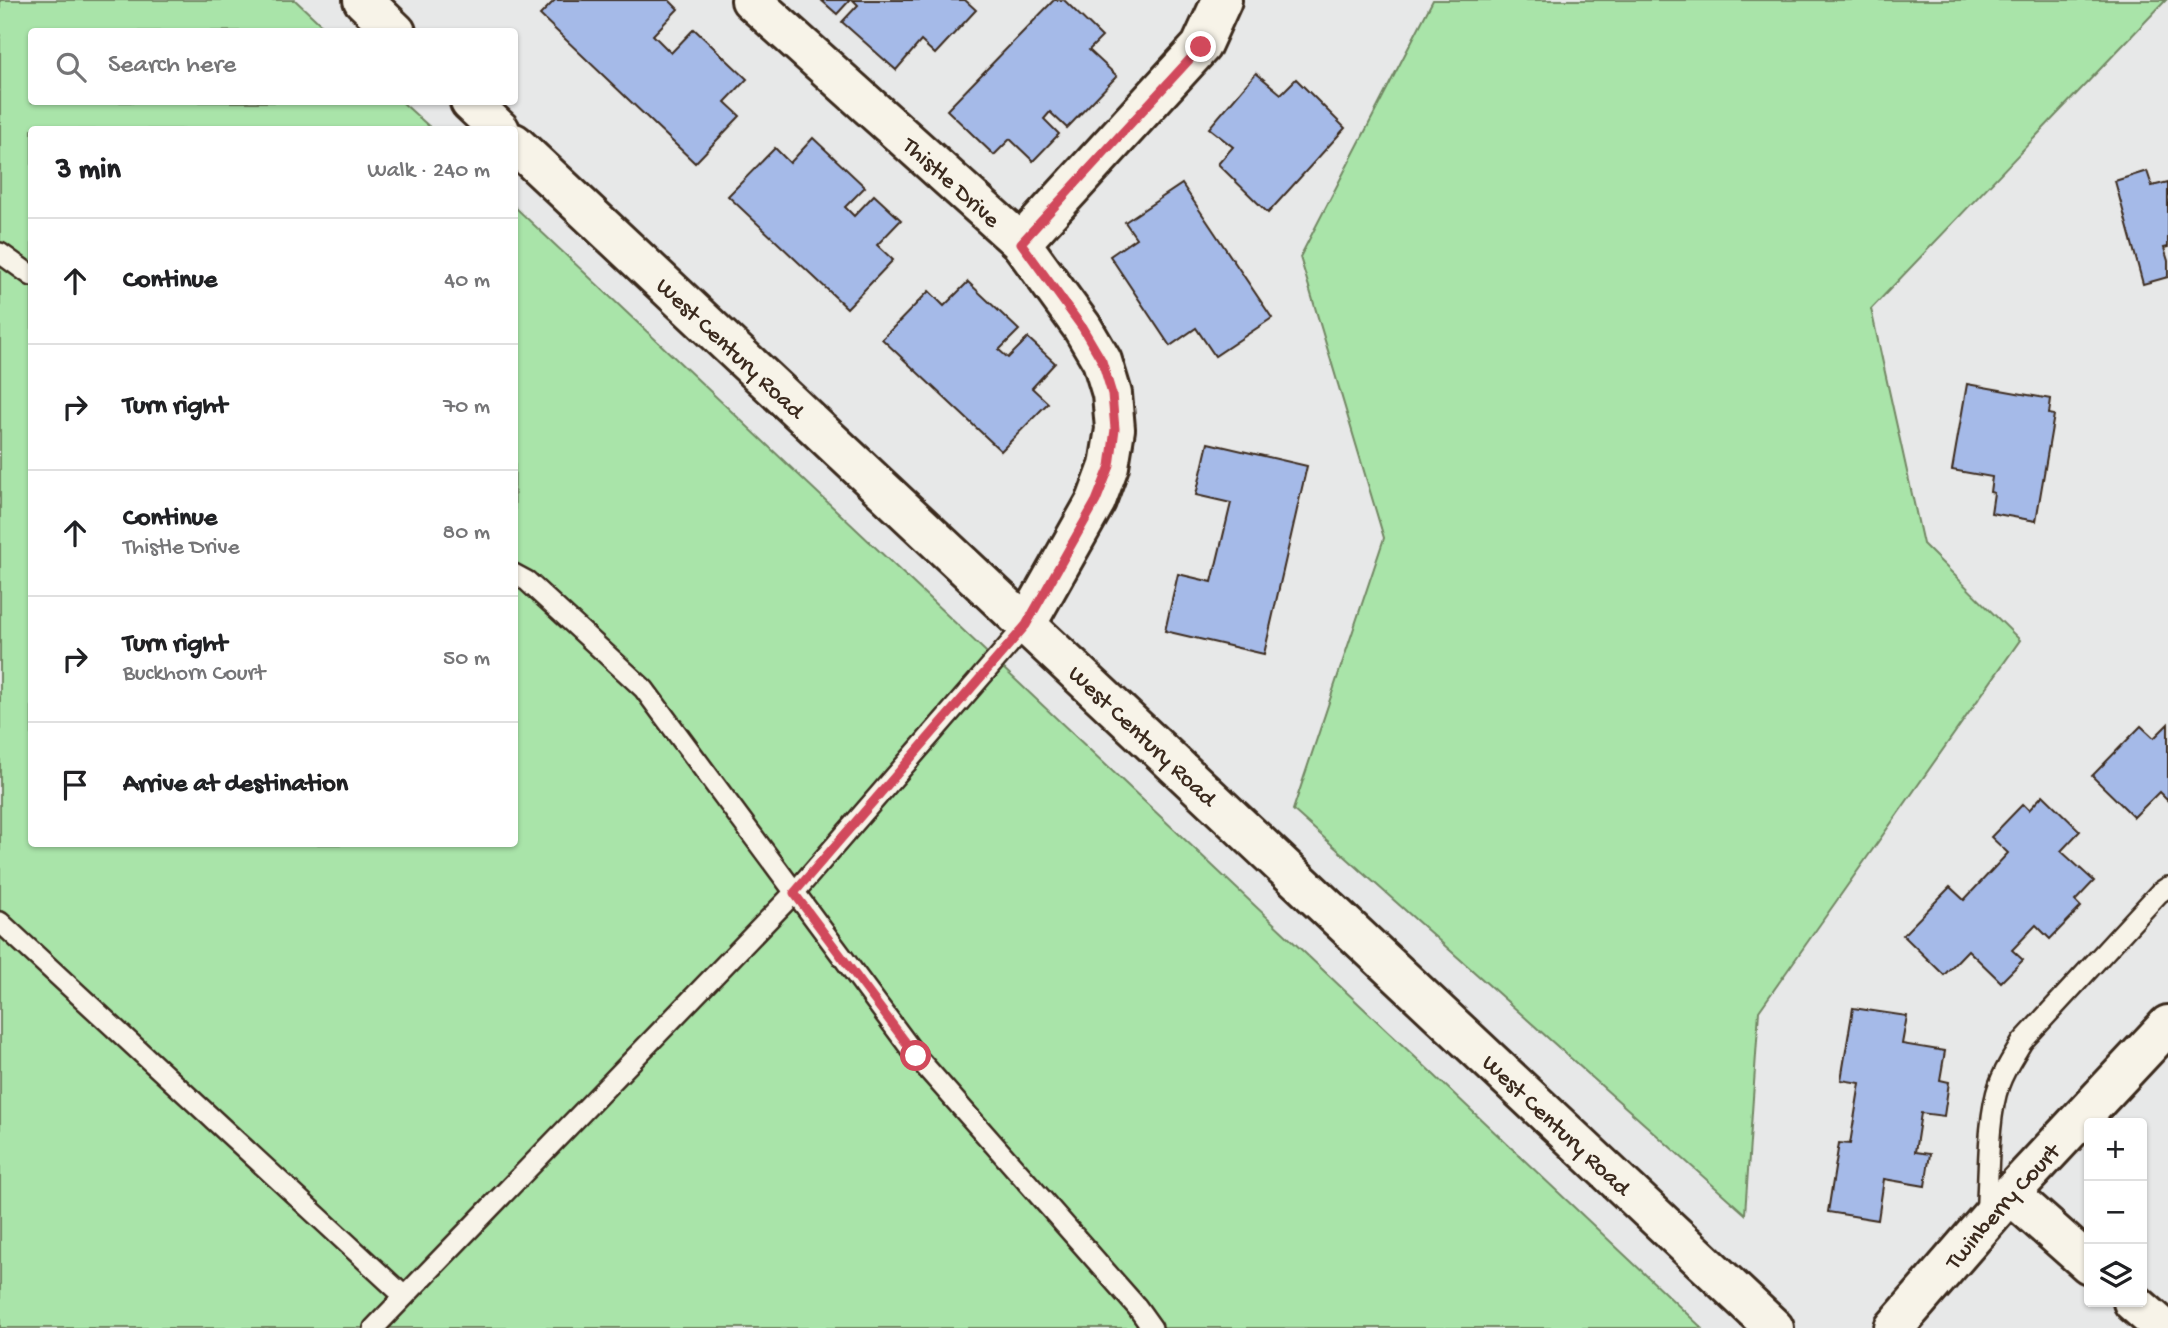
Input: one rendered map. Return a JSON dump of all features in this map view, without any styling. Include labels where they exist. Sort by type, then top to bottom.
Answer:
[{"type":"main road","points":[[363,0],[392,28]]},
{"type":"main road","name":"Thistle Drive","points":[[751,0],[1021,243],[1082,327],[1102,361],[1112,394],[1115,429],[1110,466],[1096,501],[1026,625]]},
{"type":"main road","points":[[1021,243],[1201,47],[1222,0]]},
{"type":"main road","points":[[473,105],[496,126]]},
{"type":"main road","name":"West Century Road","points":[[518,147],[1774,1328]]},
{"type":"main road","name":"Twinberry Court","points":[[1894,1328],[1998,1208],[2168,1025]]},
{"type":"main road","points":[[1998,1208],[2084,1261]]},
{"type":"main road","points":[[2139,1307],[2163,1328]]},
{"type":"lane","points":[[0,253],[28,273]]},
{"type":"lane","points":[[518,576],[527,581],[644,689],[916,1056],[1152,1328]]},
{"type":"lane","points":[[374,1328],[794,893],[1026,625]]},
{"type":"lane","points":[[1998,1208],[1993,1110],[1998,1086],[2010,1062],[2022,1042],[2159,893],[2168,887]]},
{"type":"lane","points":[[0,922],[404,1296]]},
{"type":"green space","points":[[0,0],[295,0],[325,28],[28,28],[28,105],[405,105],[429,126],[28,126],[28,847],[518,847],[518,210],[1702,1328],[0,1328]]},
{"type":"green space","points":[[1433,0],[2166,0],[1871,309],[1923,544],[2020,640],[1759,1011],[1745,1214],[1293,810],[1384,538],[1300,257]]},
{"type":"building","points":[[555,0],[669,0],[678,9],[653,35],[671,53],[694,29],[747,79],[725,102],[740,116],[695,163],[540,15]]},
{"type":"building","points":[[821,0],[850,0],[837,14]]},
{"type":"building","points":[[853,0],[965,0],[976,10],[935,54],[921,41],[896,70],[842,22],[858,5]]},
{"type":"building","points":[[1054,0],[1064,0],[1102,37],[1089,50],[1117,76],[1067,128],[1050,112],[1044,119],[1059,134],[1033,161],[1010,139],[994,155],[947,110]]},
{"type":"building","points":[[1256,73],[1281,94],[1296,79],[1345,128],[1268,213],[1218,164],[1233,147],[1209,128]]},
{"type":"building","points":[[813,138],[865,187],[845,207],[854,216],[874,195],[901,220],[877,245],[893,260],[847,308],[728,196],[775,148],[790,163]]},
{"type":"building","points":[[2147,171],[2152,186],[2168,182],[2168,247],[2164,248],[2168,261],[2168,277],[2143,284],[2115,181]]},
{"type":"building","points":[[1182,184],[1272,318],[1215,356],[1196,328],[1170,346],[1110,256],[1136,238],[1125,222]]},
{"type":"building","points":[[968,282],[1019,330],[999,350],[1008,358],[1028,338],[1055,363],[1032,388],[1048,403],[1001,451],[882,339],[929,291],[944,306]]},
{"type":"building","points":[[1967,384],[2051,399],[2049,414],[2054,415],[2036,521],[1991,513],[1994,493],[1990,492],[1992,477],[1952,470]]},
{"type":"building","points":[[1208,443],[1307,466],[1264,654],[1165,631],[1178,574],[1212,582],[1231,503],[1196,495]]},
{"type":"building","points":[[2168,724],[2168,801],[2159,792],[2134,817],[2092,776],[2141,726],[2154,738]]},
{"type":"building","points":[[2043,795],[2080,831],[2061,851],[2094,881],[2075,901],[2081,907],[2050,939],[2036,925],[2012,950],[2023,960],[2001,982],[1968,950],[1944,975],[1903,935],[1950,887],[1964,900],[2008,853],[1991,837],[2023,804],[2029,810]]},
{"type":"building","points":[[1853,1008],[1907,1016],[1902,1044],[1945,1051],[1940,1080],[1949,1082],[1944,1116],[1921,1113],[1915,1152],[1930,1154],[1925,1186],[1884,1179],[1878,1220],[1828,1212],[1839,1143],[1850,1144],[1860,1083],[1841,1080]]},
{"type":"route","points":[[916,1056],[794,893],[1026,625],[1096,501],[1110,466],[1115,429],[1112,394],[1102,361],[1082,327],[1021,243],[1201,47]]}]
